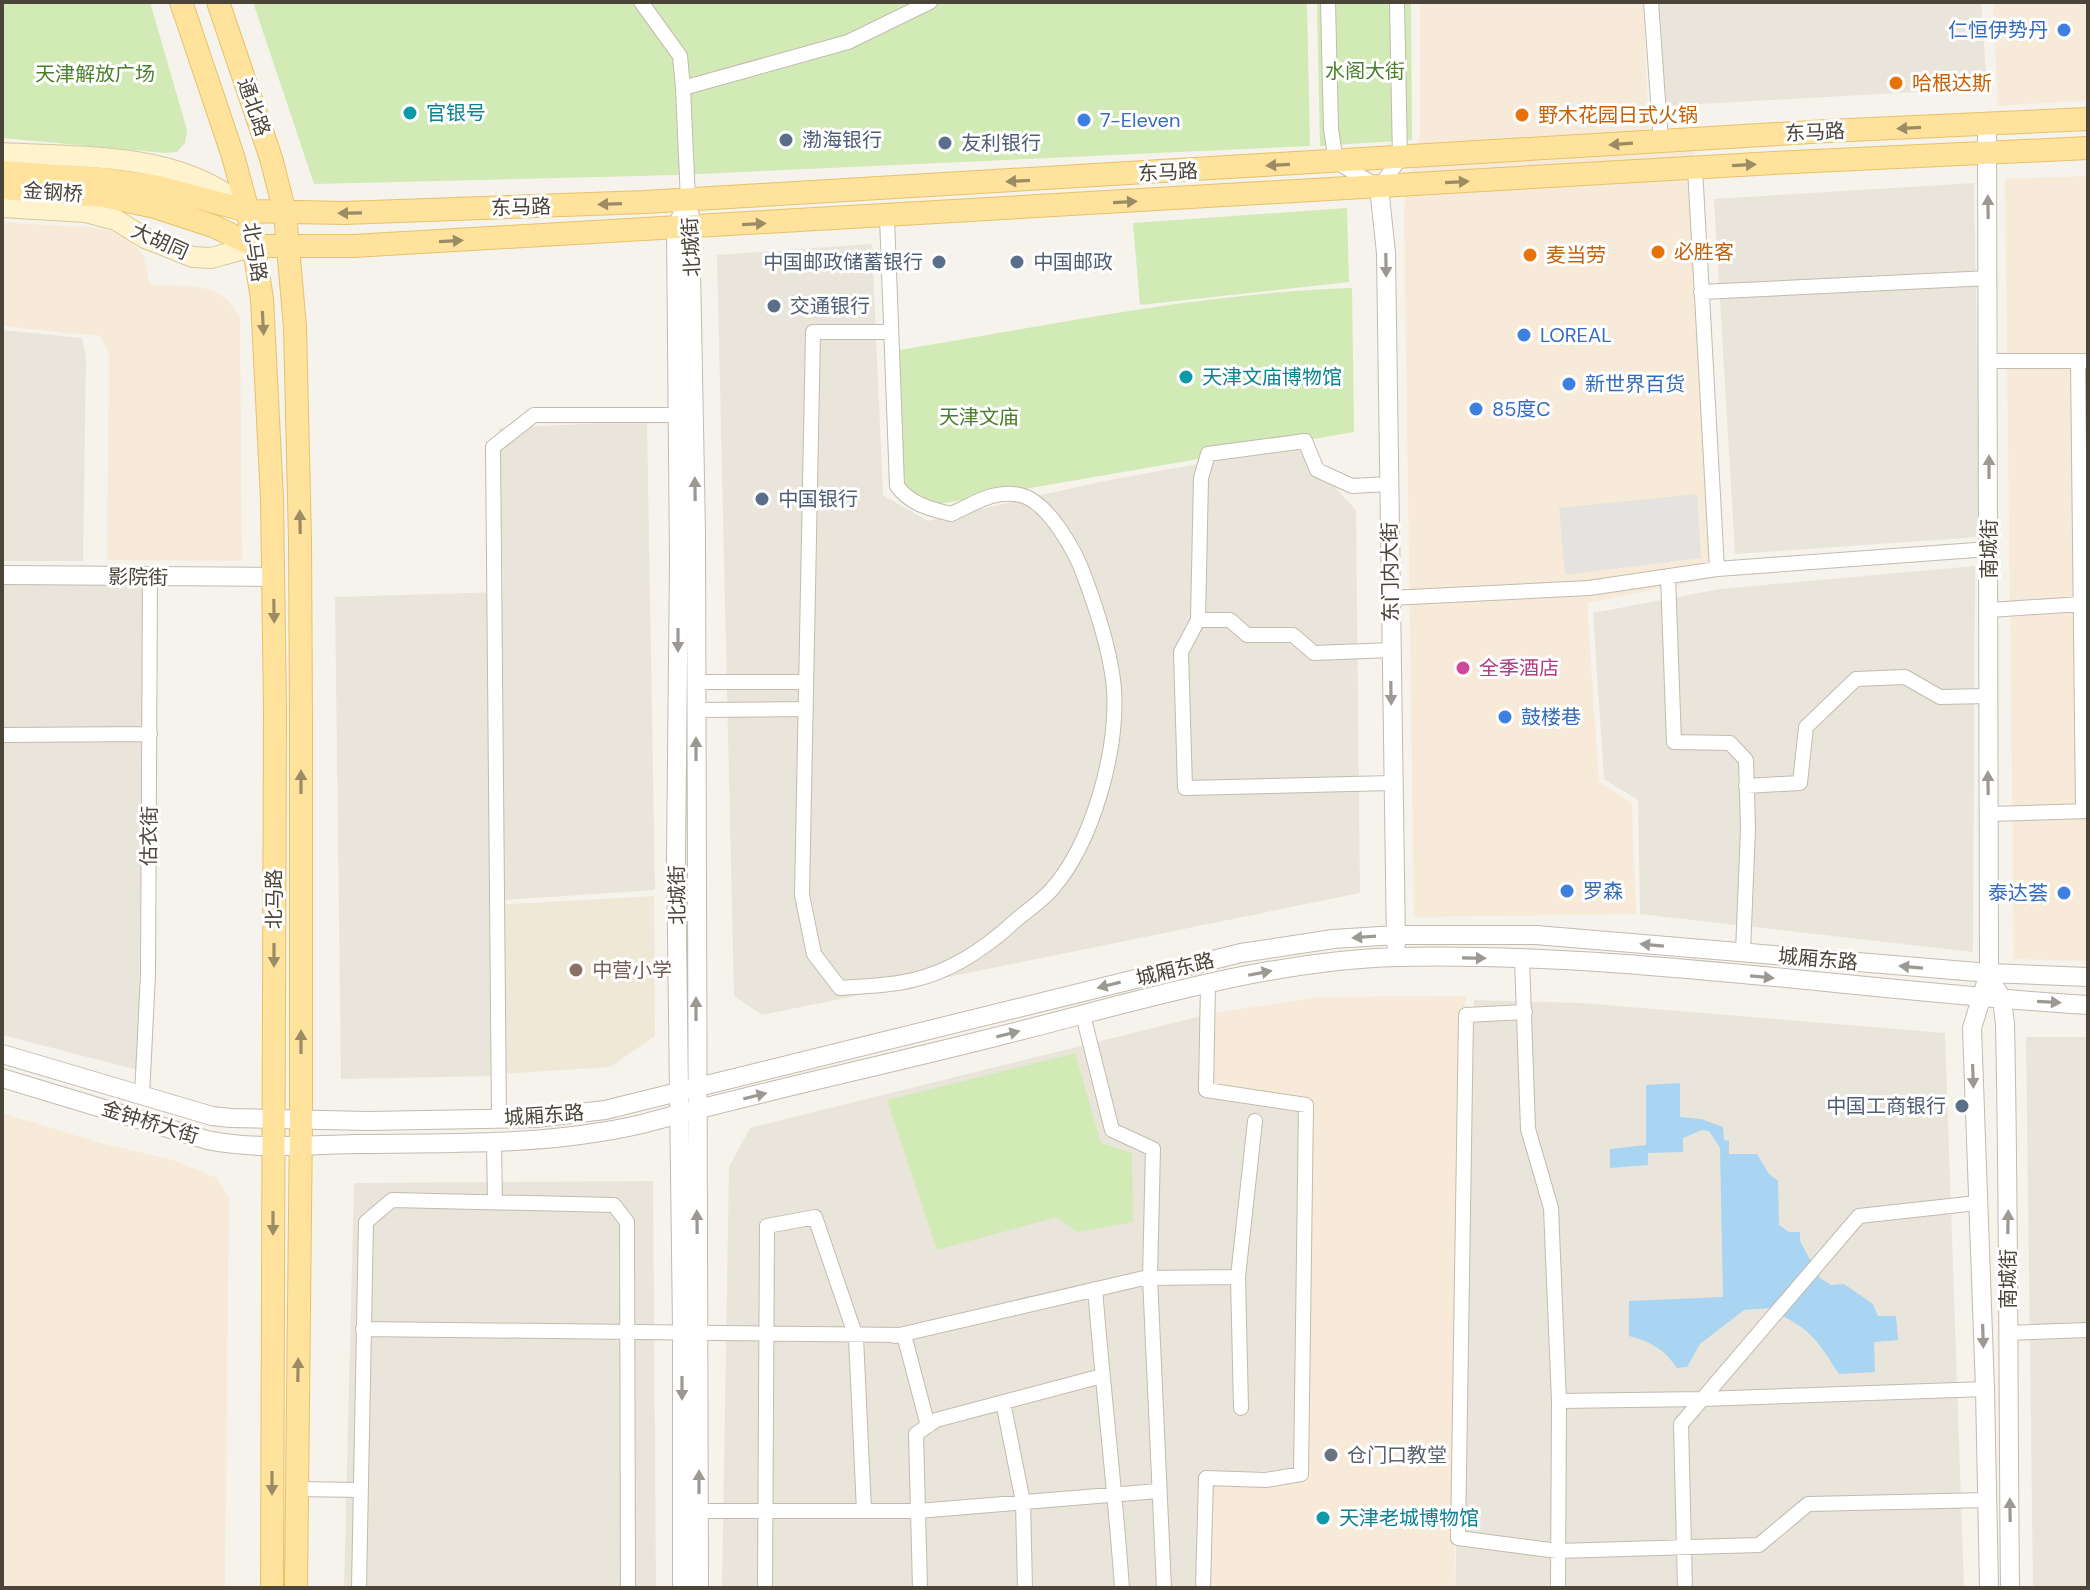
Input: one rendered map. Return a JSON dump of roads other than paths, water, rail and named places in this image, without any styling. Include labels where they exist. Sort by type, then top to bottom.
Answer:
[{"type":"main road","name":"通北路","points":[[181,2],[233,156],[248,211]]},
{"type":"main road","name":"通北路","points":[[218,2],[271,158],[285,213]]},
{"type":"main road","name":"东马路","points":[[248,211],[360,213],[688,200],[2088,119]]},
{"type":"main road","name":"东马路","points":[[255,246],[353,246],[2088,148]]},
{"type":"main road","points":[[2,153],[99,159],[179,171],[216,186],[248,211]]},
{"type":"main road","name":"金钢桥","points":[[2,172],[103,188]]},
{"type":"main road","name":"金钢桥","points":[[2,188],[103,188]]},
{"type":"main road","points":[[103,188],[180,192],[248,211]]},
{"type":"main road","name":"大胡同","points":[[103,188],[193,218],[255,246]]},
{"type":"main road","name":"大胡同","points":[[2,207],[86,212],[116,220],[145,238],[193,257],[211,258],[255,246]]},
{"type":"main road","name":"北马路","points":[[248,211],[262,299],[274,577],[272,1588]]},
{"type":"main road","name":"北马路","points":[[285,213],[295,327],[301,553],[301,1145],[296,1588]]},
{"type":"main road","points":[[272,1412],[297,1412]]},
{"type":"street","points":[[641,2],[680,56],[688,200]]},
{"type":"street","points":[[683,88],[848,42],[930,2]]},
{"type":"street","points":[[1328,2],[1331,129],[1336,162],[1379,187],[1400,159],[1397,2]]},
{"type":"street","points":[[1651,2],[1661,142]]},
{"type":"street","name":"南城街","points":[[1987,124],[1989,973],[1972,1028],[1989,1588]]},
{"type":"street","points":[[1695,168],[1717,569]]},
{"type":"street","name":"东门内大街","points":[[1379,187],[1386,253],[1397,957]]},
{"type":"street","name":"北城街","points":[[688,200],[684,228],[677,415],[676,857],[688,1090]]},
{"type":"street","points":[[887,217],[897,486],[919,505],[951,514],[982,497],[1023,495],[1037,504],[1076,553],[1097,610],[1114,690],[1109,753],[1101,793],[1081,845],[1053,889],[990,944],[945,969],[912,980],[840,988],[814,954],[802,895],[813,332],[889,332]]},
{"type":"street","name":"北城街","points":[[684,228],[696,682],[688,1112],[699,1588]]},
{"type":"street","points":[[1701,292],[1989,278]]},
{"type":"street","points":[[1989,361],[2083,361],[2081,604],[2086,811],[1989,814]]},
{"type":"street","points":[[499,1119],[493,447],[534,415],[677,415]]},
{"type":"street","points":[[1389,484],[1352,486],[1317,470],[1305,441],[1208,454],[1201,478],[1198,620],[1181,652],[1185,788],[1392,783]]},
{"type":"street","points":[[1390,598],[1589,588],[1717,569],[1989,549]]},
{"type":"street","name":"影院街","points":[[2,575],[274,577]]},
{"type":"street","points":[[1668,576],[1674,742],[1730,743],[1746,760],[1748,828],[1743,952]]},
{"type":"street","name":"估衣街","points":[[142,1096],[147,1003],[150,577]]},
{"type":"street","points":[[1990,610],[2081,604]]},
{"type":"street","points":[[1198,620],[1230,620],[1247,635],[1293,635],[1314,653],[1391,650]]},
{"type":"street","points":[[1746,786],[1800,783],[1806,727],[1856,679],[1905,677],[1940,697],[1987,696]]},
{"type":"street","points":[[696,682],[806,682]]},
{"type":"street","points":[[696,710],[806,709]]},
{"type":"street","points":[[2,735],[150,734]]},
{"type":"street","name":"城厢东路","points":[[274,1120],[536,1118],[605,1110],[1241,953],[1333,939],[1396,935],[1536,935],[1989,973],[2088,977]]},
{"type":"street","name":"城厢东路","points":[[301,1145],[494,1143],[579,1137],[1208,983],[1305,966],[1397,957],[1522,959],[1640,966],[1979,998],[2088,1005]]},
{"type":"street","points":[[1522,959],[1528,1129],[1551,1208],[1559,1401],[1558,1588]]},
{"type":"street","name":"南城街","points":[[1989,973],[2002,999],[2009,1186],[2010,1588]]},
{"type":"street","points":[[1203,1588],[1206,1478],[1266,1480],[1301,1474],[1306,1105],[1206,1090],[1208,983]]},
{"type":"street","points":[[1525,1012],[1466,1015],[1458,1538],[1558,1551],[1759,1545],[1808,1504],[1987,1500]]},
{"type":"street","points":[[1083,1015],[1112,1130],[1153,1149],[1150,1277],[1164,1588]]},
{"type":"street","name":"金钟桥大街","points":[[2,1054],[212,1116],[274,1120]]},
{"type":"street","name":"金钟桥大街","points":[[2,1078],[207,1140],[230,1144],[301,1145]]},
{"type":"street","points":[[1241,1408],[1238,1277],[1255,1121]]},
{"type":"street","points":[[494,1143],[495,1202]]},
{"type":"street","points":[[359,1588],[366,1222],[392,1200],[614,1205],[627,1222],[628,1588]]},
{"type":"street","points":[[1685,1588],[1681,1424],[1859,1216],[1977,1203]]},
{"type":"street","points":[[765,1588],[767,1226],[815,1217],[855,1336],[864,1511]]},
{"type":"street","points":[[363,1329],[627,1331],[766,1336],[904,1335],[1150,1277],[1238,1277]]},
{"type":"street","points":[[1095,1289],[1116,1494],[1122,1588]]},
{"type":"street","points":[[2008,1333],[2088,1330]]},
{"type":"street","name":"北城街","points":[[682,1588],[691,1334]]},
{"type":"street","points":[[904,1335],[928,1426]]},
{"type":"street","points":[[920,1588],[916,1434],[936,1420],[1102,1376]]},
{"type":"street","points":[[1559,1401],[1985,1389]]},
{"type":"street","points":[[1003,1402],[1023,1502],[1025,1588]]},
{"type":"street","points":[[297,1489],[359,1490]]},
{"type":"street","points":[[699,1511],[918,1511],[1158,1491]]},
{"type":"water","points":[[1680,1083],[1680,1117],[1701,1119],[1723,1127],[1724,1140],[1729,1141],[1729,1154],[1757,1154],[1769,1174],[1778,1181],[1779,1225],[1789,1232],[1800,1232],[1800,1241],[1820,1278],[1831,1285],[1844,1284],[1873,1304],[1878,1316],[1896,1316],[1898,1340],[1874,1342],[1875,1372],[1839,1374],[1811,1335],[1771,1308],[1744,1310],[1700,1344],[1687,1367],[1677,1368],[1656,1347],[1629,1336],[1629,1301],[1723,1297],[1720,1148],[1709,1131],[1702,1130],[1683,1138],[1683,1152],[1648,1153],[1648,1165],[1610,1168],[1610,1149],[1646,1145],[1646,1085]]},
{"type":"place","name":"仁恒伊势丹","points":[[2064,30]]},
{"type":"place","name":"哈根达斯","points":[[1896,83]]},
{"type":"place","name":"官银号","points":[[410,113]]},
{"type":"place","name":"野木花园日式火锅","points":[[1522,115]]},
{"type":"place","name":"7-Eleven","points":[[1084,120]]},
{"type":"place","name":"渤海银行","points":[[786,140]]},
{"type":"place","name":"友利银行","points":[[945,143]]},
{"type":"place","name":"必胜客","points":[[1658,252]]},
{"type":"place","name":"麦当劳","points":[[1530,255]]},
{"type":"place","name":"中国邮政储蓄银行","points":[[939,262]]},
{"type":"place","name":"中国邮政","points":[[1017,262]]},
{"type":"place","name":"交通银行","points":[[774,306]]},
{"type":"place","name":"LOREAL","points":[[1524,335]]},
{"type":"place","name":"天津文庙博物馆","points":[[1186,377]]},
{"type":"place","name":"新世界百货","points":[[1569,384]]},
{"type":"place","name":"85度C","points":[[1476,409]]},
{"type":"place","name":"中国银行","points":[[762,499]]},
{"type":"place","name":"全季酒店","points":[[1463,668]]},
{"type":"place","name":"鼓楼巷","points":[[1505,717]]},
{"type":"place","name":"罗森","points":[[1567,891]]},
{"type":"place","name":"泰达荟","points":[[2064,893]]},
{"type":"place","name":"中营小学","points":[[576,970]]},
{"type":"place","name":"中国工商银行","points":[[1962,1106]]},
{"type":"place","name":"仓门口教堂","points":[[1331,1455]]},
{"type":"place","name":"天津老城博物馆","points":[[1323,1518]]},
{"type":"park label","name":"水阁大街","points":[[1365,71]]},
{"type":"park label","name":"天津解放广场","points":[[95,74]]},
{"type":"park label","name":"天津文庙","points":[[979,417]]}]
